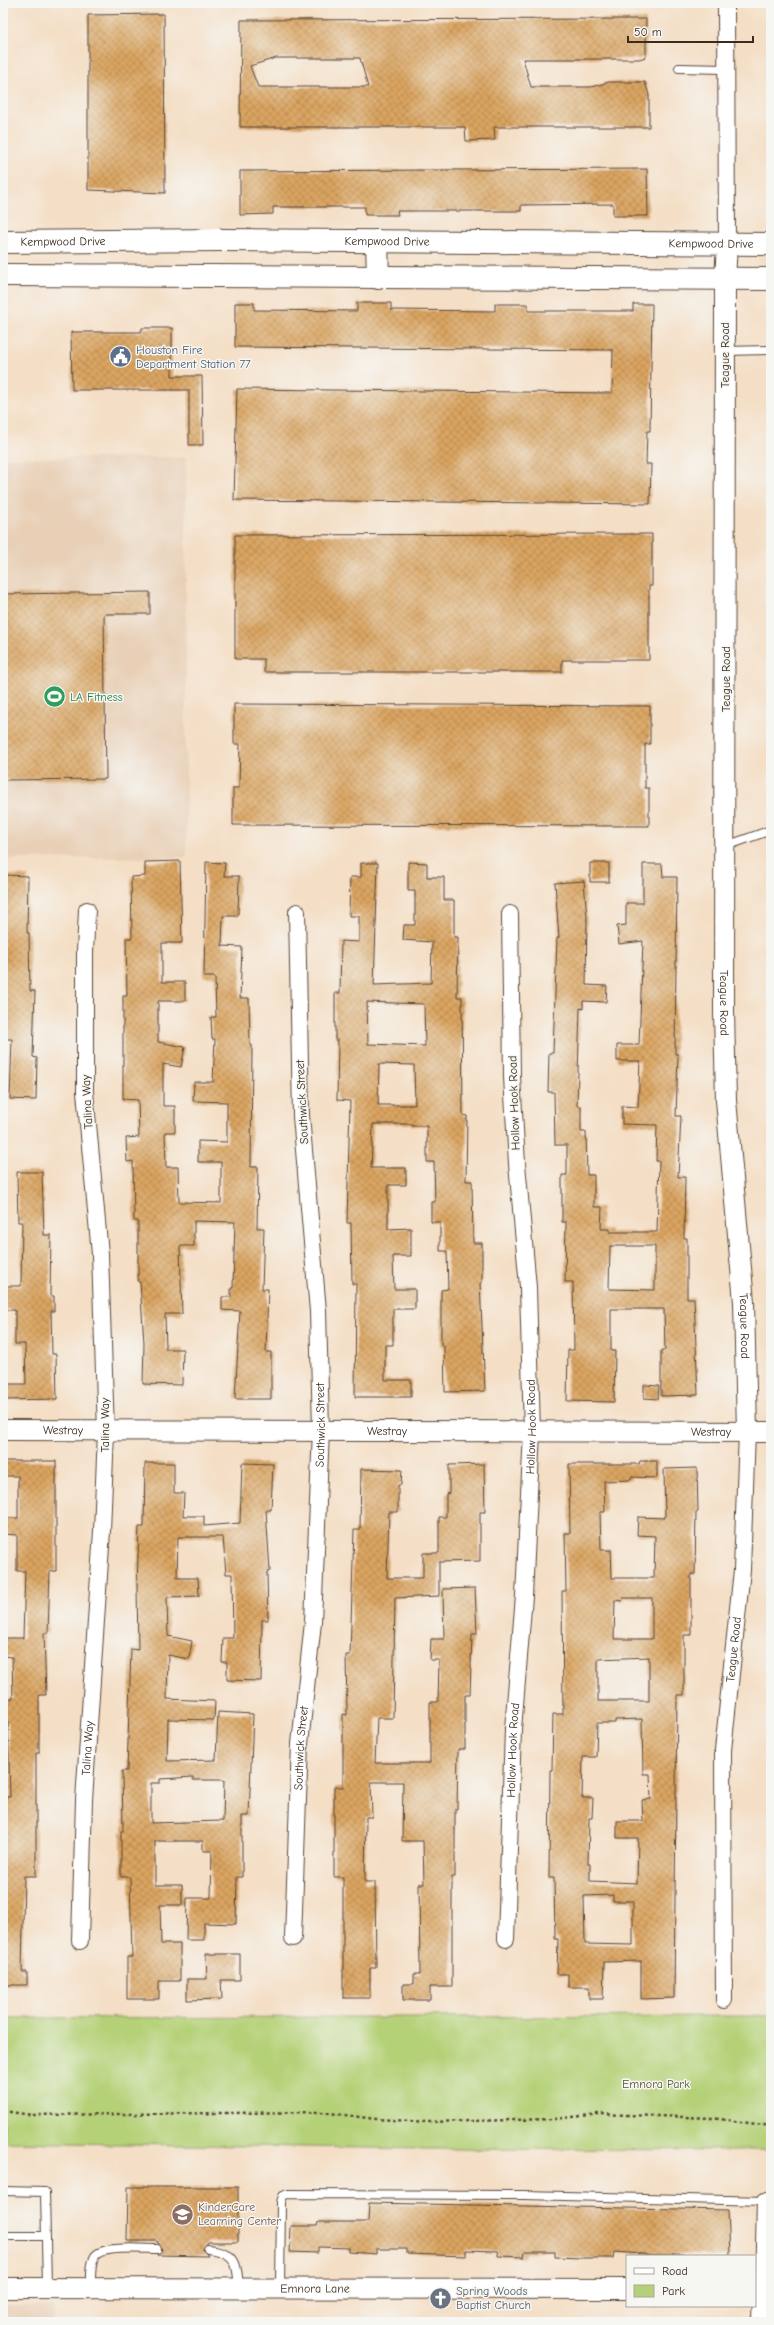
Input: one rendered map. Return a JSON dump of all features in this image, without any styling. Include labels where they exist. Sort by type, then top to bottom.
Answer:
[{"type":"main road","name":"Kempwood Drive","points":[[3,242],[377,241],[677,242],[727,245],[771,244]]},
{"type":"main road","points":[[377,241],[378,278]]},
{"type":"main road","points":[[3,275],[771,279]]},
{"type":"street","name":"Teague Road","points":[[724,2000],[723,1750],[742,1570],[747,1432],[744,1302],[726,1100],[724,1011],[726,846],[726,3]]},
{"type":"street","name":"Talina Way","points":[[80,1941],[84,1800],[102,1531],[106,1432],[100,1254],[85,1092],[85,952],[87,910]]},
{"type":"street","name":"Southwick Street","points":[[293,1938],[300,1744],[312,1622],[321,1430],[318,1311],[301,1116],[297,912]]},
{"type":"street","name":"Hollow Hook Road","points":[[506,1939],[513,1729],[524,1596],[532,1432],[528,1287],[517,1164],[512,1077],[510,914]]},
{"type":"street","name":"Westray","points":[[3,1430],[106,1432],[321,1430],[771,1432]]},
{"type":"street","points":[[762,2322],[767,2203]]},
{"type":"street","name":"Emnora Lane","points":[[3,2288],[626,2289]]},
{"type":"lane","points":[[679,68],[726,70]]},
{"type":"lane","points":[[725,351],[771,350]]},
{"type":"lane","points":[[726,846],[771,830]]},
{"type":"lane","points":[[3,2191],[45,2192],[47,2288]]},
{"type":"lane","points":[[280,2288],[281,2202],[283,2196],[287,2194],[524,2195],[767,2203]]},
{"type":"lane","points":[[3,2236],[45,2236]]},
{"type":"lane","points":[[91,2288],[92,2266],[96,2255],[105,2249],[157,2249]]},
{"type":"lane","points":[[208,2249],[231,2257],[238,2266],[239,2288]]},
{"type":"path","points":[[3,2111],[32,2115],[321,2112],[376,2119],[427,2122],[555,2119],[599,2114],[712,2118],[771,2126]]},
{"type":"shaded area","points":[[186,457],[186,857],[3,859],[3,458]]},
{"type":"shaded area","points":[[3,2306],[53,2306],[53,2322],[3,2322]]},
{"type":"green space","name":"Emnora Park","points":[[771,2016],[771,2150],[425,2149],[3,2142],[3,2018]]},
{"type":"building","points":[[164,14],[165,193],[88,190],[88,15]]},
{"type":"building","points":[[646,19],[646,57],[639,59],[523,59],[531,87],[591,87],[609,82],[645,82],[649,95],[649,127],[494,127],[495,140],[466,141],[465,127],[240,127],[241,20]],"holes":[[[276,58],[360,58],[368,87],[258,87],[250,66]]]},
{"type":"building","points":[[647,169],[648,216],[613,216],[613,204],[521,205],[521,211],[397,211],[398,215],[365,215],[365,207],[273,207],[273,214],[240,215],[240,171]]},
{"type":"building","points":[[235,303],[254,303],[254,310],[357,311],[357,303],[391,303],[391,310],[495,311],[495,304],[528,304],[528,311],[633,311],[633,304],[652,304],[650,431],[647,431],[646,464],[651,464],[650,504],[234,500],[237,389],[612,393],[613,350],[235,347]]},
{"type":"building","points":[[142,328],[172,328],[172,376],[202,376],[203,445],[189,445],[189,390],[72,390],[71,332],[141,332]]},
{"type":"building","points":[[652,534],[652,586],[649,586],[649,660],[562,660],[562,672],[264,672],[264,659],[235,659],[235,535]]},
{"type":"building","name":"LA Fitness","points":[[150,592],[150,614],[104,614],[106,779],[3,780],[3,594]]},
{"type":"building","points":[[234,704],[650,706],[650,744],[645,744],[645,788],[649,788],[649,826],[233,825],[233,788],[239,788],[240,744],[234,744]]},
{"type":"building","points":[[180,861],[182,943],[162,943],[162,982],[185,982],[185,1001],[158,1001],[158,1042],[185,1047],[181,1067],[163,1064],[163,1106],[175,1106],[175,1132],[165,1132],[166,1167],[178,1167],[179,1202],[221,1203],[221,1162],[198,1162],[198,1141],[227,1142],[227,1102],[193,1101],[194,1082],[213,1082],[215,1039],[212,1039],[211,1017],[216,1017],[215,977],[204,977],[206,862],[225,863],[224,876],[239,876],[238,916],[223,916],[222,946],[242,947],[240,998],[249,998],[250,1045],[252,1045],[251,1167],[258,1167],[257,1228],[264,1228],[262,1289],[268,1289],[266,1352],[271,1352],[271,1399],[235,1399],[240,1311],[222,1310],[222,1297],[231,1297],[231,1288],[233,1288],[235,1222],[194,1221],[194,1246],[180,1246],[182,1314],[165,1314],[166,1349],[183,1349],[182,1385],[143,1384],[144,1343],[140,1282],[138,1282],[138,1221],[134,1221],[133,1161],[127,1162],[126,1138],[139,1137],[138,1100],[123,1099],[123,996],[127,996],[126,938],[132,938],[131,877],[145,876],[145,862]]},
{"type":"building","points":[[408,862],[427,863],[427,877],[444,877],[444,900],[454,900],[454,937],[458,937],[457,997],[462,997],[463,1115],[467,1116],[466,1181],[472,1181],[473,1243],[482,1243],[482,1283],[480,1283],[485,1391],[445,1392],[444,1346],[441,1346],[441,1290],[448,1289],[447,1251],[440,1251],[440,1222],[431,1222],[431,1202],[435,1202],[434,1162],[427,1162],[427,1126],[412,1126],[412,1124],[373,1124],[371,1168],[406,1168],[406,1185],[388,1185],[388,1229],[411,1228],[411,1256],[393,1256],[394,1289],[415,1289],[415,1309],[393,1309],[393,1345],[385,1345],[385,1380],[411,1380],[411,1397],[355,1397],[356,1284],[352,1284],[351,1223],[347,1223],[350,1101],[337,1100],[338,1040],[335,1040],[335,993],[340,993],[341,941],[359,942],[359,916],[349,916],[350,877],[361,877],[361,863],[378,863],[374,985],[431,983],[432,942],[403,940],[404,925],[415,925],[415,891],[408,891]],"holes":[[[367,1002],[424,1004],[425,1046],[368,1044]],[[379,1064],[414,1065],[415,1105],[378,1105]]]},
{"type":"building","points":[[590,863],[609,863],[609,882],[590,882]]},
{"type":"building","points":[[643,864],[662,864],[663,877],[677,877],[675,1054],[678,1054],[676,1116],[681,1116],[678,1177],[685,1177],[684,1238],[687,1238],[687,1298],[694,1298],[698,1395],[661,1396],[661,1350],[665,1350],[664,1309],[611,1309],[611,1351],[615,1351],[614,1402],[567,1401],[568,1350],[574,1350],[573,1282],[565,1282],[566,1222],[562,1222],[562,1175],[567,1175],[567,1145],[555,1145],[554,1092],[548,1092],[549,1053],[553,1053],[557,938],[559,938],[555,883],[584,881],[587,917],[586,985],[607,986],[606,1002],[583,1001],[583,1009],[580,1008],[577,1106],[581,1106],[581,1132],[586,1132],[587,1175],[594,1175],[594,1207],[602,1207],[601,1229],[610,1229],[610,1232],[657,1232],[659,1161],[656,1161],[657,1125],[622,1124],[622,1106],[638,1107],[640,1061],[617,1061],[617,1045],[639,1045],[643,941],[619,944],[617,926],[626,925],[626,903],[643,903]],"holes":[[[610,1246],[655,1246],[655,1290],[609,1289]]]},
{"type":"building","points":[[3,875],[28,876],[27,933],[29,933],[30,991],[35,991],[33,1057],[37,1058],[36,1100],[10,1099],[12,1039],[3,1039]]},
{"type":"building","points":[[17,1172],[42,1172],[44,1235],[51,1235],[50,1296],[54,1296],[54,1311],[51,1311],[52,1354],[56,1354],[57,1399],[3,1400],[3,1384],[26,1384],[25,1344],[15,1344],[15,1310],[3,1310],[3,1286],[21,1286],[22,1222],[18,1222]]},
{"type":"building","points":[[644,1385],[659,1386],[658,1399],[644,1398]]},
{"type":"building","points":[[3,1461],[56,1461],[56,1571],[50,1571],[48,1633],[44,1633],[46,1695],[39,1695],[39,1753],[36,1753],[36,1876],[24,1876],[22,1972],[27,1972],[27,1985],[3,1985],[3,1797],[10,1797],[8,1722],[3,1722],[3,1699],[13,1699],[12,1657],[3,1656],[3,1638],[23,1638],[25,1571],[17,1571],[17,1535],[3,1534],[3,1518],[18,1518],[18,1476],[3,1476]]},
{"type":"building","points":[[640,1461],[657,1461],[657,1478],[631,1477],[631,1480],[604,1481],[605,1512],[600,1512],[601,1550],[611,1550],[612,1578],[654,1578],[655,1536],[637,1535],[638,1517],[665,1518],[664,1469],[697,1468],[698,1512],[696,1512],[695,1574],[691,1574],[691,1635],[684,1635],[684,1695],[677,1695],[674,1998],[641,1999],[641,1961],[604,1962],[603,1999],[589,1999],[589,1987],[568,1987],[568,1974],[557,1974],[558,1939],[555,1939],[554,1878],[549,1878],[550,1770],[552,1770],[553,1714],[563,1714],[562,1591],[566,1591],[565,1533],[570,1533],[569,1464],[639,1464]],"holes":[[[623,1598],[652,1598],[652,1639],[614,1639],[615,1600],[622,1601]],[[649,1657],[649,1701],[598,1701],[598,1659]],[[642,1719],[643,1774],[650,1774],[651,1799],[642,1800],[643,1821],[617,1821],[617,1838],[638,1838],[637,1883],[590,1881],[590,1864],[588,1864],[589,1818],[592,1818],[593,1798],[582,1798],[583,1757],[596,1757],[597,1723],[615,1723],[615,1720]],[[613,1895],[613,1901],[633,1901],[633,1945],[585,1944],[584,1896]]]},
{"type":"building","points":[[145,1463],[174,1463],[174,1493],[184,1493],[183,1516],[204,1516],[204,1526],[240,1523],[242,1463],[273,1464],[271,1510],[266,1510],[270,1571],[267,1572],[268,1620],[262,1620],[261,1681],[227,1680],[227,1662],[222,1662],[223,1638],[233,1638],[232,1574],[226,1574],[223,1537],[178,1537],[177,1578],[198,1578],[199,1596],[167,1597],[168,1636],[192,1641],[189,1659],[168,1655],[167,1699],[215,1701],[214,1720],[168,1719],[167,1761],[216,1760],[218,1712],[253,1714],[249,1816],[242,1816],[242,1877],[237,1877],[236,1924],[204,1923],[204,1940],[186,1940],[187,1898],[211,1898],[212,1851],[203,1851],[203,1841],[155,1841],[155,1885],[182,1885],[182,1905],[160,1905],[161,1944],[180,1944],[180,1981],[159,1981],[159,1999],[127,1999],[127,1957],[132,1957],[130,1877],[121,1877],[121,1831],[123,1831],[122,1771],[127,1771],[131,1649],[138,1650],[137,1586],[139,1527],[144,1527]],"holes":[[[193,1777],[193,1780],[224,1780],[223,1821],[151,1823],[151,1783],[160,1783],[160,1779]]]},
{"type":"building","points":[[484,1464],[485,1512],[480,1512],[480,1561],[439,1562],[439,1596],[395,1598],[393,1718],[377,1718],[375,1763],[430,1763],[430,1702],[438,1702],[439,1660],[430,1660],[431,1639],[444,1639],[443,1589],[475,1588],[477,1634],[472,1634],[470,1695],[465,1695],[465,1749],[458,1749],[457,1809],[455,1809],[455,1877],[452,1877],[452,1987],[430,1987],[430,2000],[403,2000],[403,1984],[414,1984],[414,1974],[420,1974],[419,1884],[424,1884],[423,1841],[402,1841],[403,1782],[371,1782],[372,1817],[366,1817],[365,1882],[375,1882],[376,1968],[370,1968],[370,1998],[343,1998],[343,1877],[334,1877],[334,1787],[343,1787],[343,1714],[347,1715],[346,1655],[350,1655],[354,1530],[360,1530],[361,1469],[402,1470],[401,1485],[398,1485],[398,1512],[389,1512],[387,1578],[423,1578],[423,1553],[439,1553],[439,1517],[446,1517],[446,1494],[449,1493],[449,1465]]},
{"type":"building","points":[[206,1954],[240,1954],[240,1980],[221,1980],[222,1999],[187,2000],[187,1979],[207,1979]]},
{"type":"building","name":"KinderCare Learning Center","points":[[128,2187],[238,2187],[238,2242],[208,2242],[203,2249],[208,2256],[157,2255],[162,2249],[157,2241],[127,2241]]},
{"type":"building","points":[[369,2203],[728,2210],[730,2255],[646,2255],[615,2252],[614,2258],[582,2258],[555,2257],[555,2252],[525,2252],[524,2257],[498,2256],[497,2251],[466,2250],[466,2256],[407,2254],[407,2249],[376,2249],[376,2254],[349,2252],[349,2248],[318,2247],[318,2253],[290,2252],[291,2226],[317,2226],[318,2222],[368,2222]]},
{"type":"place","name":"Houston Fire Department Station 77","points":[[121,357]]},
{"type":"place","name":"LA Fitness","points":[[54,697]]},
{"type":"place","name":"KinderCare Learning Center","points":[[183,2214]]},
{"type":"place","name":"Spring Woods Baptist Church","points":[[441,2298]]}]
